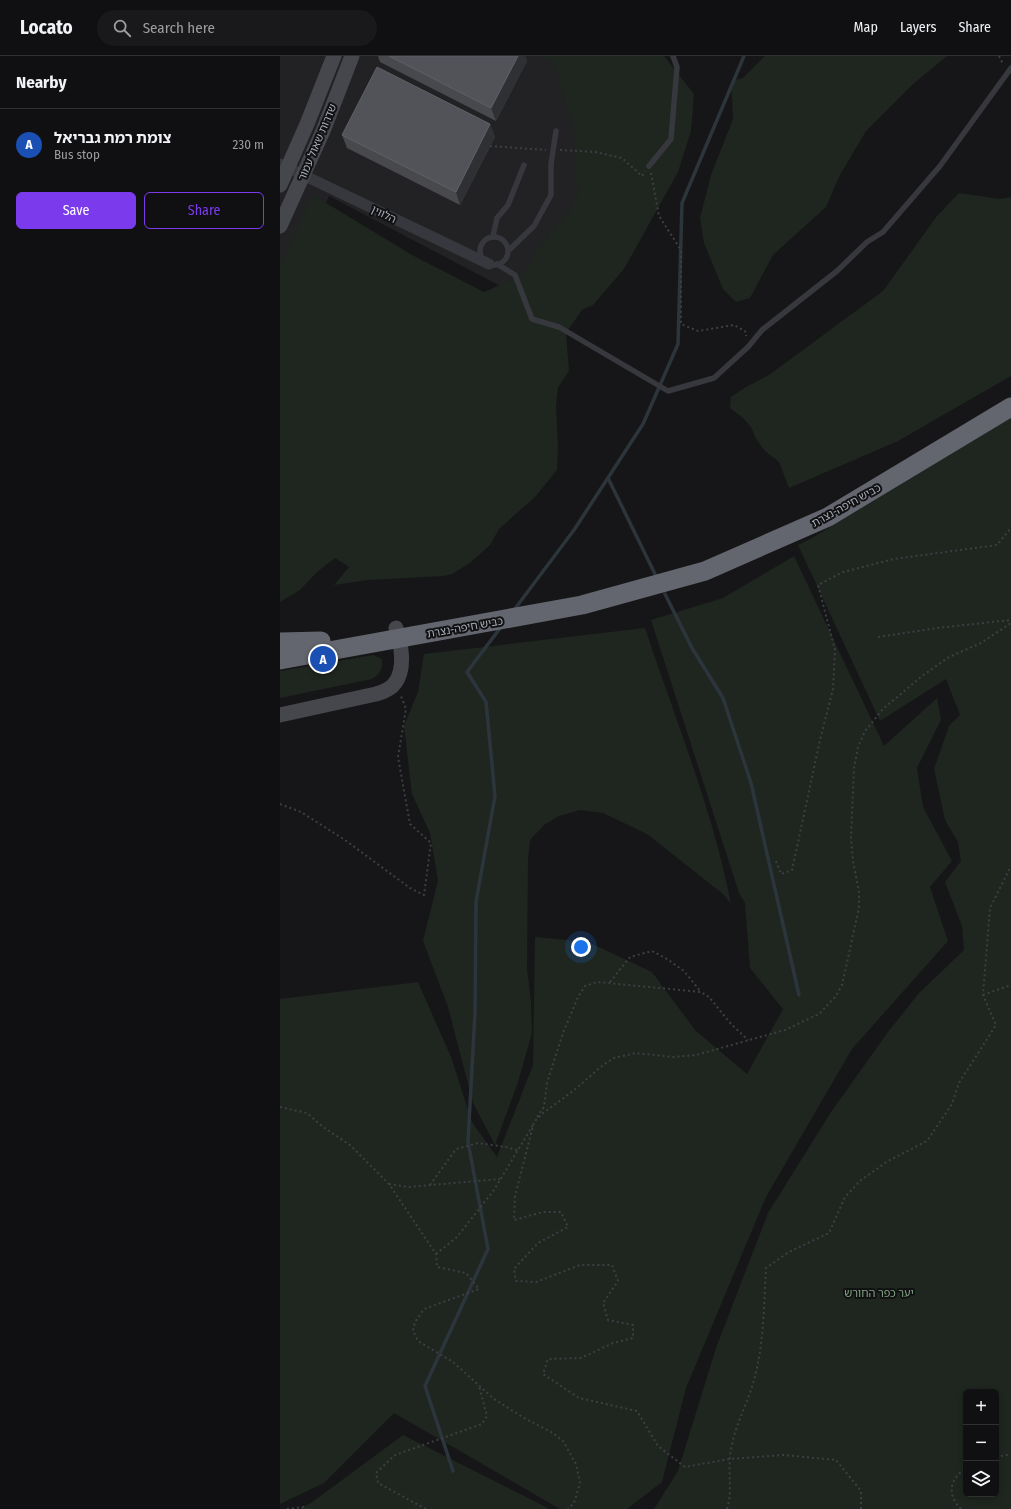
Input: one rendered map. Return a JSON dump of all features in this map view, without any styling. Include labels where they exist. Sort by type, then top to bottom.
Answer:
[{"type":"highway","name":"כביש חיפה-נצרת","points":[[280,648],[321,641],[398,633],[582,605],[705,571],[828,517],[1011,407]]},
{"type":"highway","name":"כביש חיפה-נצרת","points":[[280,660],[398,633]]},
{"type":"highway","points":[[280,642],[321,641]]},
{"type":"street","name":"שדרות שאול עמור","points":[[280,185],[284,166],[307,124],[334,56]]},
{"type":"street","name":"שדרות שאול עמור","points":[[280,226],[323,131],[352,56]]},
{"type":"street","name":"הלווין","points":[[284,166],[493,264]]},
{"type":"street","points":[[280,715],[376,694],[395,684],[400,676],[401,664],[398,633]]},
{"type":"lane","points":[[649,166],[671,139],[677,67],[673,56]]},
{"type":"lane","points":[[508,251],[502,239],[493,236],[484,240],[480,248],[481,257],[515,275],[532,319],[559,327],[668,391],[714,378],[748,347],[762,330],[837,271],[867,242],[883,232],[940,166],[1011,68]]},
{"type":"lane","points":[[493,264],[505,259],[508,251],[534,226],[551,195],[551,164],[556,131]]},
{"type":"lane","points":[[493,236],[497,218],[508,205],[524,165]]},
{"type":"path","points":[[490,146],[541,151],[554,149],[595,152],[622,158],[642,176],[649,166]]},
{"type":"path","points":[[649,166],[659,216],[681,250],[681,324],[698,331],[734,325],[746,332],[748,347]]},
{"type":"path","points":[[776,861],[782,874],[792,870],[820,740],[834,689],[834,650],[818,585],[842,572],[894,559],[997,545],[1011,528]]},
{"type":"path","points":[[878,637],[937,628],[1011,620]]},
{"type":"path","points":[[861,1509],[861,1490],[836,1460],[783,1455],[729,1459],[685,1467],[658,1446],[637,1412],[579,1398],[543,1374],[548,1359],[581,1358],[613,1343],[633,1338],[633,1325],[608,1320],[603,1303],[618,1281],[612,1265],[580,1265],[536,1282],[516,1281],[514,1269],[538,1242],[568,1227],[561,1212],[543,1212],[514,1220],[515,1196],[534,1122],[542,1114],[573,1091],[602,1064],[614,1058],[636,1053],[673,1056],[696,1055],[749,1041],[785,1030],[819,1014],[836,996],[842,985],[859,908],[859,892],[852,861],[851,837],[854,768],[858,747],[865,731],[883,709],[922,676],[949,657],[981,643],[1011,623]]},
{"type":"path","points":[[280,804],[301,812],[345,840],[410,888],[424,895],[431,843],[410,824],[398,757],[406,709],[395,684]]},
{"type":"path","points":[[728,1509],[730,1500],[729,1459],[732,1440],[754,1379],[763,1328],[766,1268],[789,1252],[829,1234],[845,1197],[861,1180],[888,1160],[927,1141],[952,1104],[959,1083],[996,1026],[983,996],[990,908],[1011,866]]},
{"type":"path","points":[[610,982],[630,957],[652,951],[684,971],[701,992],[709,997],[731,1024],[749,1041]]},
{"type":"path","points":[[436,1254],[457,1237],[494,1190],[516,1150],[544,1107],[547,1084],[563,1033],[578,997],[585,986],[597,982],[610,982],[701,992]]},
{"type":"path","points":[[983,996],[1011,985]]},
{"type":"path","points":[[281,1107],[307,1113],[323,1128],[350,1145],[389,1184],[436,1254],[437,1267],[466,1273],[479,1289],[424,1309],[415,1322],[414,1331],[418,1341],[453,1362],[494,1399],[524,1418],[553,1433],[562,1441],[576,1464],[580,1484],[574,1503],[568,1509]]},
{"type":"path","points":[[430,1185],[456,1149],[478,1144],[506,1147],[516,1150]]},
{"type":"path","points":[[389,1184],[408,1187],[500,1179]]},
{"type":"path","points":[[426,1509],[378,1483],[376,1473],[395,1455],[482,1424],[487,1416],[479,1385]]},
{"type":"path","points":[[999,1456],[1011,1454]]},
{"type":"path","points":[[961,1509],[956,1504],[951,1490],[956,1475],[963,1470]]},
{"type":"path","points":[[287,1509],[303,1507],[307,1509]]},
{"type":"shaded area","points":[[280,56],[567,56],[590,159],[580,239],[525,299],[329,196],[280,326]]},
{"type":"green space","points":[[542,56],[664,56],[694,94],[691,131],[678,172],[624,269],[593,305],[582,310],[566,333],[569,371],[558,387],[556,406],[558,446],[557,470],[536,496],[499,529],[490,545],[470,563],[452,574],[444,576],[368,580],[334,585],[349,567],[335,558],[317,572],[300,590],[280,602],[280,266],[313,195],[412,255],[484,292],[521,276],[529,268],[536,250],[572,208],[579,190],[575,179],[574,128],[558,74],[552,63]]},
{"type":"green space","points":[[765,56],[947,56],[912,85],[866,131],[840,175],[826,207],[773,255],[750,298],[736,302],[723,289],[704,243],[700,218],[711,175],[733,119],[731,81],[743,78]]},
{"type":"green space","points":[[959,193],[1000,199],[1011,197],[1011,376],[898,441],[789,488],[779,462],[765,451],[756,439],[751,427],[742,417],[730,408],[731,397],[769,375],[883,291],[937,216]]},
{"type":"green space","name":"יער כפר החורש","points":[[1011,418],[1011,1509],[654,1509],[678,1471],[716,1348],[768,1213],[831,1112],[888,1032],[919,993],[964,950],[962,926],[945,882],[961,861],[958,842],[945,820],[934,769],[949,726],[960,715],[946,679],[880,721],[798,545]]},
{"type":"green space","points":[[794,556],[884,746],[937,698],[941,720],[917,768],[923,807],[952,861],[930,887],[948,941],[852,1049],[766,1197],[686,1388],[662,1482],[627,1509],[560,1509],[394,1413],[324,1483],[280,1504],[280,999],[418,982],[451,1057],[472,1122],[497,1157],[533,1065],[535,937],[588,942],[652,972],[695,1030],[747,1074],[783,1009],[750,968],[745,903],[739,893],[651,620],[723,598]]},
{"type":"green space","points":[[645,628],[704,799],[731,904],[723,894],[647,834],[603,813],[580,810],[559,816],[544,825],[530,840],[528,860],[527,968],[531,1002],[532,1033],[518,1082],[495,1145],[473,1103],[448,1007],[423,941],[438,881],[430,833],[412,794],[404,726],[418,692],[424,654]]},
{"type":"green space","points":[[373,655],[382,659],[382,662],[380,670],[372,679],[280,698],[280,671]]},
{"type":"green space","points":[[403,1435],[549,1509],[299,1509],[311,1503]]},
{"type":"building","points":[[389,56],[518,56],[491,108]]},
{"type":"building","points":[[377,67],[490,124],[456,192],[342,135]]},
{"type":"waterway","points":[[514,610],[574,530],[643,424],[678,344],[682,203],[744,56]]},
{"type":"waterway","points":[[608,478],[655,574]]},
{"type":"waterway","points":[[665,594],[692,648],[723,698],[751,783],[799,995]]},
{"type":"waterway","points":[[453,1471],[425,1386],[488,1249],[468,1142],[475,1012],[476,902],[495,796],[486,702],[467,672],[501,627]]},
{"type":"place","name":"צומת רמת גבריאל","points":[[323,659]]}]
